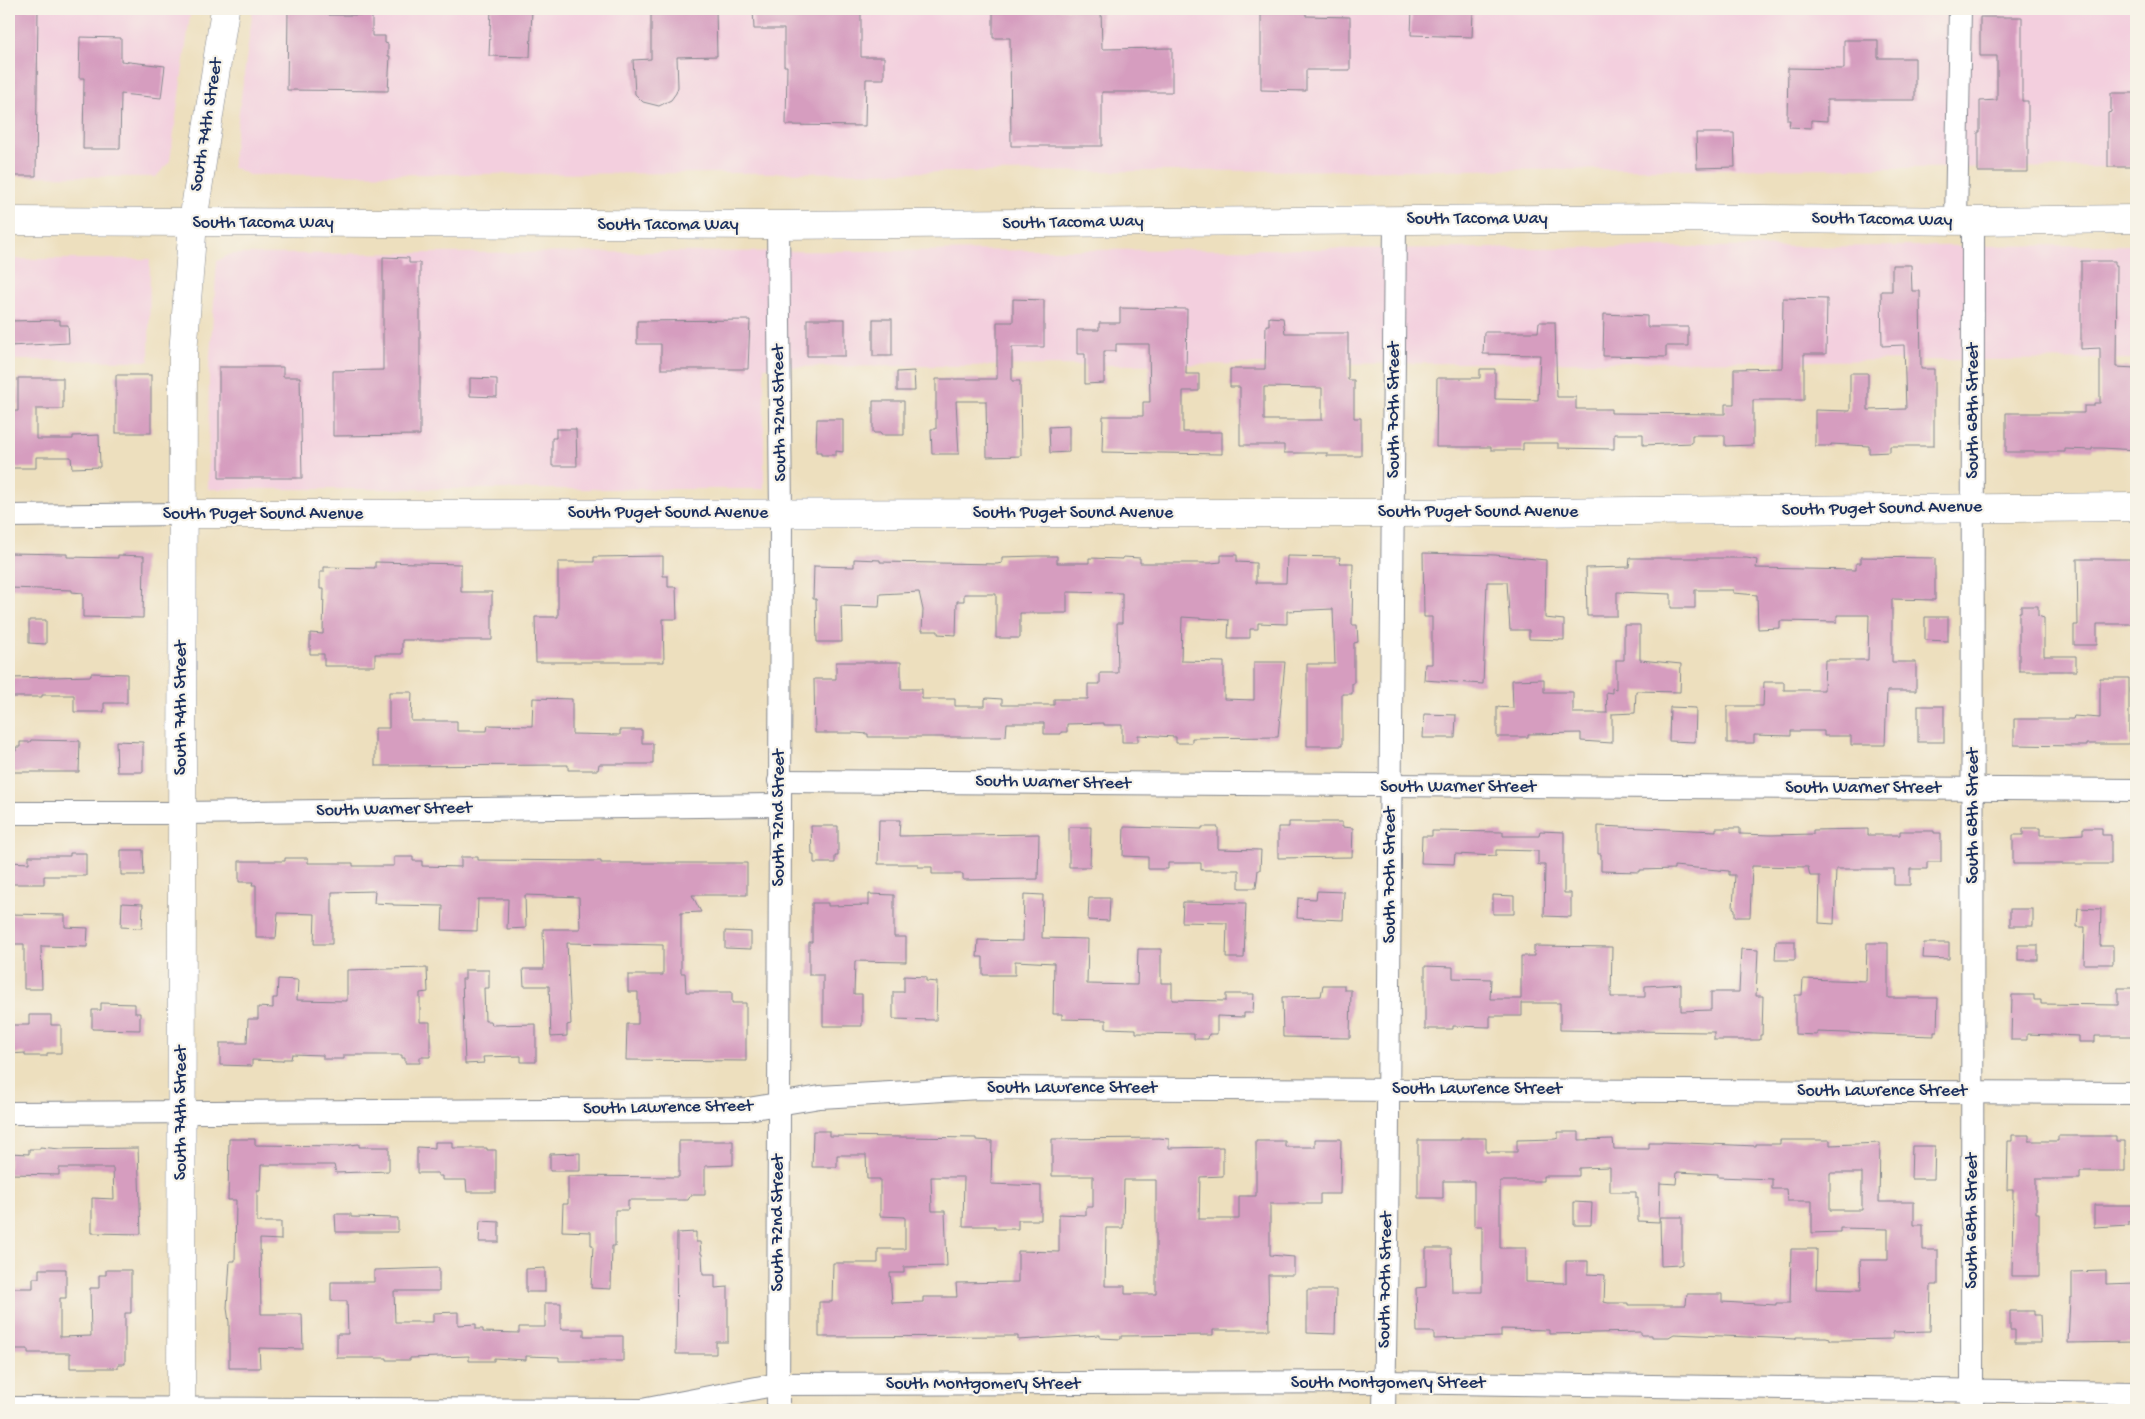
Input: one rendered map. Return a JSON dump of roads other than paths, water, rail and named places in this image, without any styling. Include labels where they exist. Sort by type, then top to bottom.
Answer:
[{"type":"main road","name":"South 74th Street","points":[[181,1409],[181,514],[183,354],[192,222],[225,9]]},
{"type":"main road","name":"South Tacoma Way","points":[[9,221],[778,225],[1679,218],[1965,221],[2136,219]]},
{"type":"main road","name":"South Puget Sound Avenue","points":[[181,514],[1393,513],[2136,507]]},
{"type":"street","name":"South 68th Street","points":[[1960,9],[1973,508],[1972,1401]]},
{"type":"street","name":"South 70th Street","points":[[1384,1410],[1395,220]]},
{"type":"street","name":"South 72nd Street","points":[[778,225],[781,513],[778,1410]]},
{"type":"street","name":"South Puget Sound Avenue","points":[[9,516],[181,514]]},
{"type":"street","name":"South Warner Street","points":[[779,781],[2136,790]]},
{"type":"street","name":"South Warner Street","points":[[9,813],[181,813],[779,805]]},
{"type":"street","name":"South Lawrence Street","points":[[9,1113],[748,1109],[820,1097],[979,1088],[1388,1088],[2136,1093]]},
{"type":"street","name":"South Montgomery Street","points":[[9,1408],[642,1410],[778,1384],[1384,1382],[1972,1401],[2136,1393]]}]
